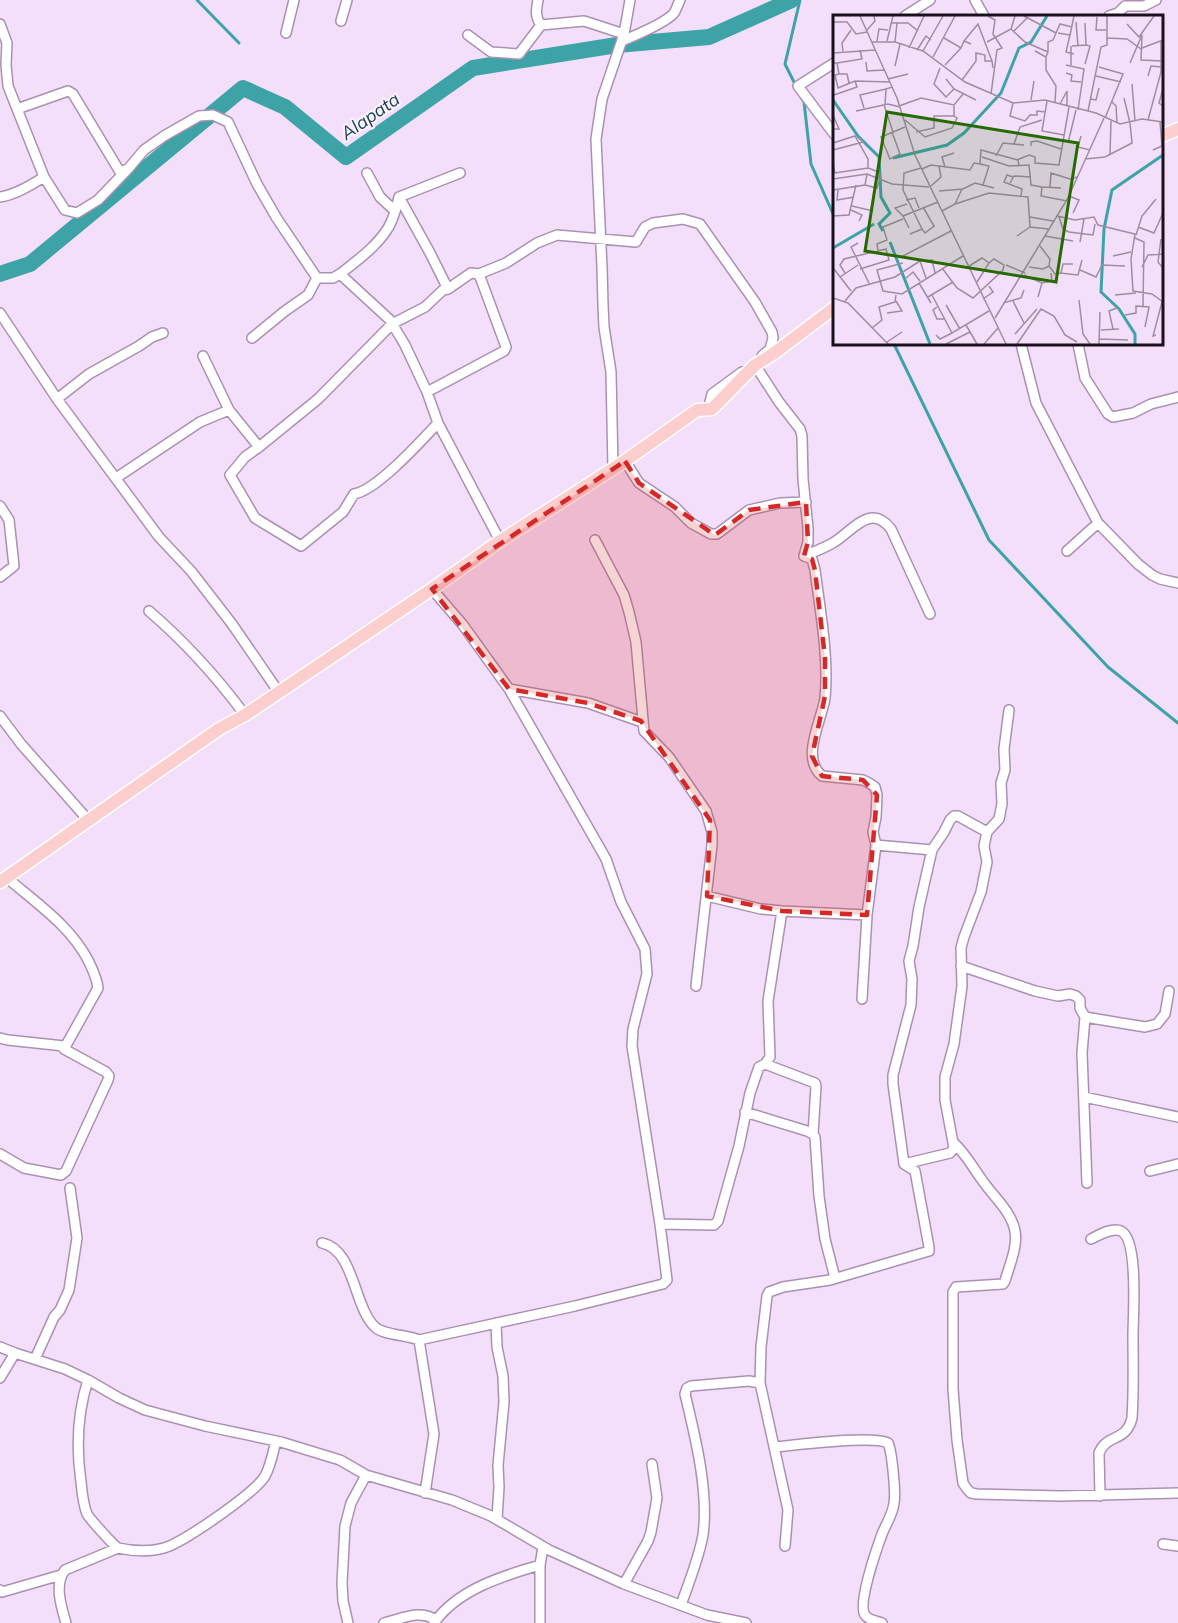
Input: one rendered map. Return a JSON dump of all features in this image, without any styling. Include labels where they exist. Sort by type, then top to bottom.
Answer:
[{"type":"main road","points":[[1163,135],[1178,129]]},
{"type":"main road","points":[[3,879],[219,729],[432,589],[500,541],[625,461],[697,410],[712,409],[755,365],[833,309]]},
{"type":"street","points":[[286,33],[294,0]]},
{"type":"street","points":[[340,21],[348,0]]},
{"type":"street","points":[[538,0],[536,13],[541,25]]},
{"type":"street","points":[[613,468],[611,372],[604,327],[596,139],[602,99],[623,37],[630,0]]},
{"type":"street","points":[[468,35],[491,52],[519,54],[541,25],[584,21],[623,37],[644,32],[670,16],[674,13],[680,0]]},
{"type":"street","points":[[907,15],[930,0]]},
{"type":"street","points":[[975,0],[983,15]]},
{"type":"street","points":[[1112,15],[1125,6],[1144,6],[1156,0]]},
{"type":"street","points":[[0,24],[8,43],[6,78],[8,86],[44,177],[65,210],[77,213],[98,200],[144,150],[199,116],[213,115],[228,123],[276,217],[318,278]]},
{"type":"street","points":[[833,64],[798,86],[833,133]]},
{"type":"street","points":[[17,109],[68,91],[73,94],[120,172],[128,169]]},
{"type":"street","points":[[367,173],[380,197],[395,211]]},
{"type":"street","points":[[399,197],[460,173]]},
{"type":"street","points":[[0,197],[33,185],[44,177]]},
{"type":"street","points":[[318,278],[333,278],[366,254],[392,222],[399,197]]},
{"type":"street","points":[[399,197],[448,289]]},
{"type":"street","points":[[438,423],[411,452],[374,485],[362,493],[354,494],[343,512],[301,546],[255,518],[230,475],[245,457],[318,399],[392,324],[425,308],[443,290],[471,273],[479,274],[506,263],[537,243],[557,235],[636,242],[645,227],[653,223],[683,219],[700,224],[755,302],[773,338],[770,349],[712,394],[710,402],[712,409]]},
{"type":"street","points":[[340,274],[373,303],[392,324],[405,345],[427,392],[438,423],[500,541]]},
{"type":"street","points":[[427,392],[504,351],[506,347],[479,274]]},
{"type":"street","points":[[252,338],[308,295],[318,278]]},
{"type":"street","points":[[0,313],[57,399],[159,537],[191,571],[232,624],[278,691]]},
{"type":"street","points":[[57,399],[89,374],[152,337],[163,333]]},
{"type":"street","points":[[1021,345],[1036,403],[1098,523],[1152,575],[1178,584]]},
{"type":"street","points":[[1078,345],[1085,378],[1108,414],[1113,417],[1133,413],[1151,404],[1178,397]]},
{"type":"street","points":[[203,356],[230,410],[259,447]]},
{"type":"street","points":[[755,365],[800,429],[802,436],[808,542],[804,556]]},
{"type":"street","points":[[116,478],[200,422],[230,410]]},
{"type":"street","points":[[625,461],[639,483],[675,507],[691,523],[711,534],[717,534],[749,510],[780,503],[806,502]]},
{"type":"street","points":[[0,506],[9,520],[14,566],[0,577]]},
{"type":"street","points":[[804,556],[831,544],[866,519],[880,518],[886,522],[895,536],[930,614]]},
{"type":"street","points":[[1067,551],[1098,523]]},
{"type":"street","points":[[595,540],[624,595],[629,612],[636,642],[644,732],[669,757],[710,820],[712,845],[696,986]]},
{"type":"street","points":[[804,556],[812,559],[815,570],[825,658],[825,696],[812,756],[814,767],[822,776],[862,780],[875,788],[877,795],[873,832],[876,845],[867,915],[862,999]]},
{"type":"street","points":[[322,1243],[335,1249],[349,1270],[365,1313],[377,1330],[419,1340],[575,1306],[663,1284],[667,1280],[632,1037],[647,974],[646,954],[621,902],[606,859],[509,689],[463,625],[432,589]]},
{"type":"street","points":[[149,611],[179,637],[245,714]]},
{"type":"street","points":[[509,689],[588,703],[642,722]]},
{"type":"street","points":[[904,1164],[950,1153],[954,1148],[947,1115],[945,1077],[954,1044],[962,986],[961,948],[981,892],[987,862],[984,846],[987,832],[999,819],[1001,812],[1001,783],[1005,770],[1004,749],[1009,710]]},
{"type":"street","points":[[0,716],[21,744],[89,821]]},
{"type":"street","points":[[904,1164],[893,1093],[893,1075],[911,1005],[912,979],[909,961],[932,850],[950,820],[956,815],[987,832]]},
{"type":"street","points":[[876,845],[932,850]]},
{"type":"street","points":[[3,879],[71,934],[82,949],[97,978],[98,988],[64,1049]]},
{"type":"street","points":[[707,896],[752,907],[782,911],[867,915]]},
{"type":"street","points":[[660,1224],[716,1223],[739,1146],[757,1068],[765,1064],[770,1057],[768,1001],[782,911]]},
{"type":"street","points":[[961,966],[1035,991],[1058,996],[1070,994],[1080,1000],[1080,1008],[1085,1017],[1082,1053],[1087,1183]]},
{"type":"street","points":[[1085,1017],[1145,1027],[1157,1024],[1165,1014],[1170,991]]},
{"type":"street","points":[[0,1038],[64,1046],[64,1049],[106,1072],[109,1076],[66,1171],[61,1175],[24,1168],[0,1154]]},
{"type":"street","points":[[765,1064],[816,1084],[813,1134],[816,1141],[819,1196],[825,1239],[835,1278]]},
{"type":"street","points":[[1084,1097],[1178,1117]]},
{"type":"street","points":[[745,1112],[813,1134]]},
{"type":"street","points":[[954,1143],[963,1151],[1010,1217],[1015,1232],[1015,1241],[1005,1281],[1002,1284],[956,1287],[953,1292],[954,1413],[963,1483],[971,1493],[977,1494],[1100,1496],[1178,1493]]},
{"type":"street","points":[[785,1546],[788,1510],[760,1383],[761,1347],[768,1293],[783,1287],[822,1282],[929,1251],[915,1171],[904,1164]]},
{"type":"street","points":[[1150,1171],[1178,1164]]},
{"type":"street","points":[[34,1359],[69,1290],[78,1238],[70,1188]]},
{"type":"street","points":[[1091,1239],[1111,1231],[1123,1232],[1131,1254],[1135,1282],[1132,1418],[1130,1427],[1116,1439],[1107,1441],[1099,1453],[1100,1496]]},
{"type":"street","points":[[496,1323],[504,1402],[498,1465],[497,1519]]},
{"type":"street","points":[[419,1340],[434,1434],[425,1493]]},
{"type":"street","points":[[0,1347],[65,1369],[145,1410],[205,1426],[276,1440],[340,1460],[366,1475],[452,1500],[497,1519],[543,1546],[624,1584],[721,1620],[746,1623]]},
{"type":"street","points":[[0,1378],[15,1353]]},
{"type":"street","points":[[88,1380],[80,1409],[77,1456],[84,1503],[91,1519],[118,1548]]},
{"type":"street","points":[[681,1605],[702,1537],[704,1522],[703,1491],[694,1430],[685,1390],[691,1386],[749,1381],[760,1383]]},
{"type":"street","points":[[66,1623],[58,1585],[65,1569],[118,1548],[136,1550],[165,1548],[180,1541],[218,1516],[260,1482],[270,1465],[276,1440]]},
{"type":"street","points":[[775,1447],[864,1440],[884,1440],[888,1443],[892,1455],[894,1503],[881,1536],[863,1598],[867,1618],[882,1623]]},
{"type":"street","points":[[624,1584],[651,1532],[657,1498],[652,1464]]},
{"type":"street","points":[[348,1623],[342,1583],[345,1526],[351,1503],[366,1475]]},
{"type":"street","points":[[1162,1544],[1178,1546]]},
{"type":"street","points":[[540,1623],[540,1565],[543,1546]]},
{"type":"street","points":[[384,1623],[418,1614],[430,1615],[435,1621],[456,1601],[486,1583],[540,1565]]},
{"type":"street","points":[[0,1590],[2,1592],[61,1575]]},
{"type":"highlighted area","points":[[625,461],[639,483],[715,535],[749,510],[806,502],[808,542],[804,556],[812,559],[815,570],[825,658],[825,696],[812,756],[822,776],[863,780],[877,795],[867,915],[782,911],[707,896],[710,820],[641,721],[588,703],[509,689],[432,589]]},
{"type":"waterway","points":[[197,0],[239,43]]},
{"type":"waterway","name":"Alapata","points":[[0,274],[30,264],[243,88],[285,107],[346,157],[473,68],[617,45],[709,37],[792,0]]},
{"type":"waterway","points":[[796,86],[785,64],[800,0]]},
{"type":"waterway","points":[[801,97],[804,102],[811,164],[833,214]]},
{"type":"waterway","points":[[894,345],[989,540],[1108,667],[1178,723]]}]
